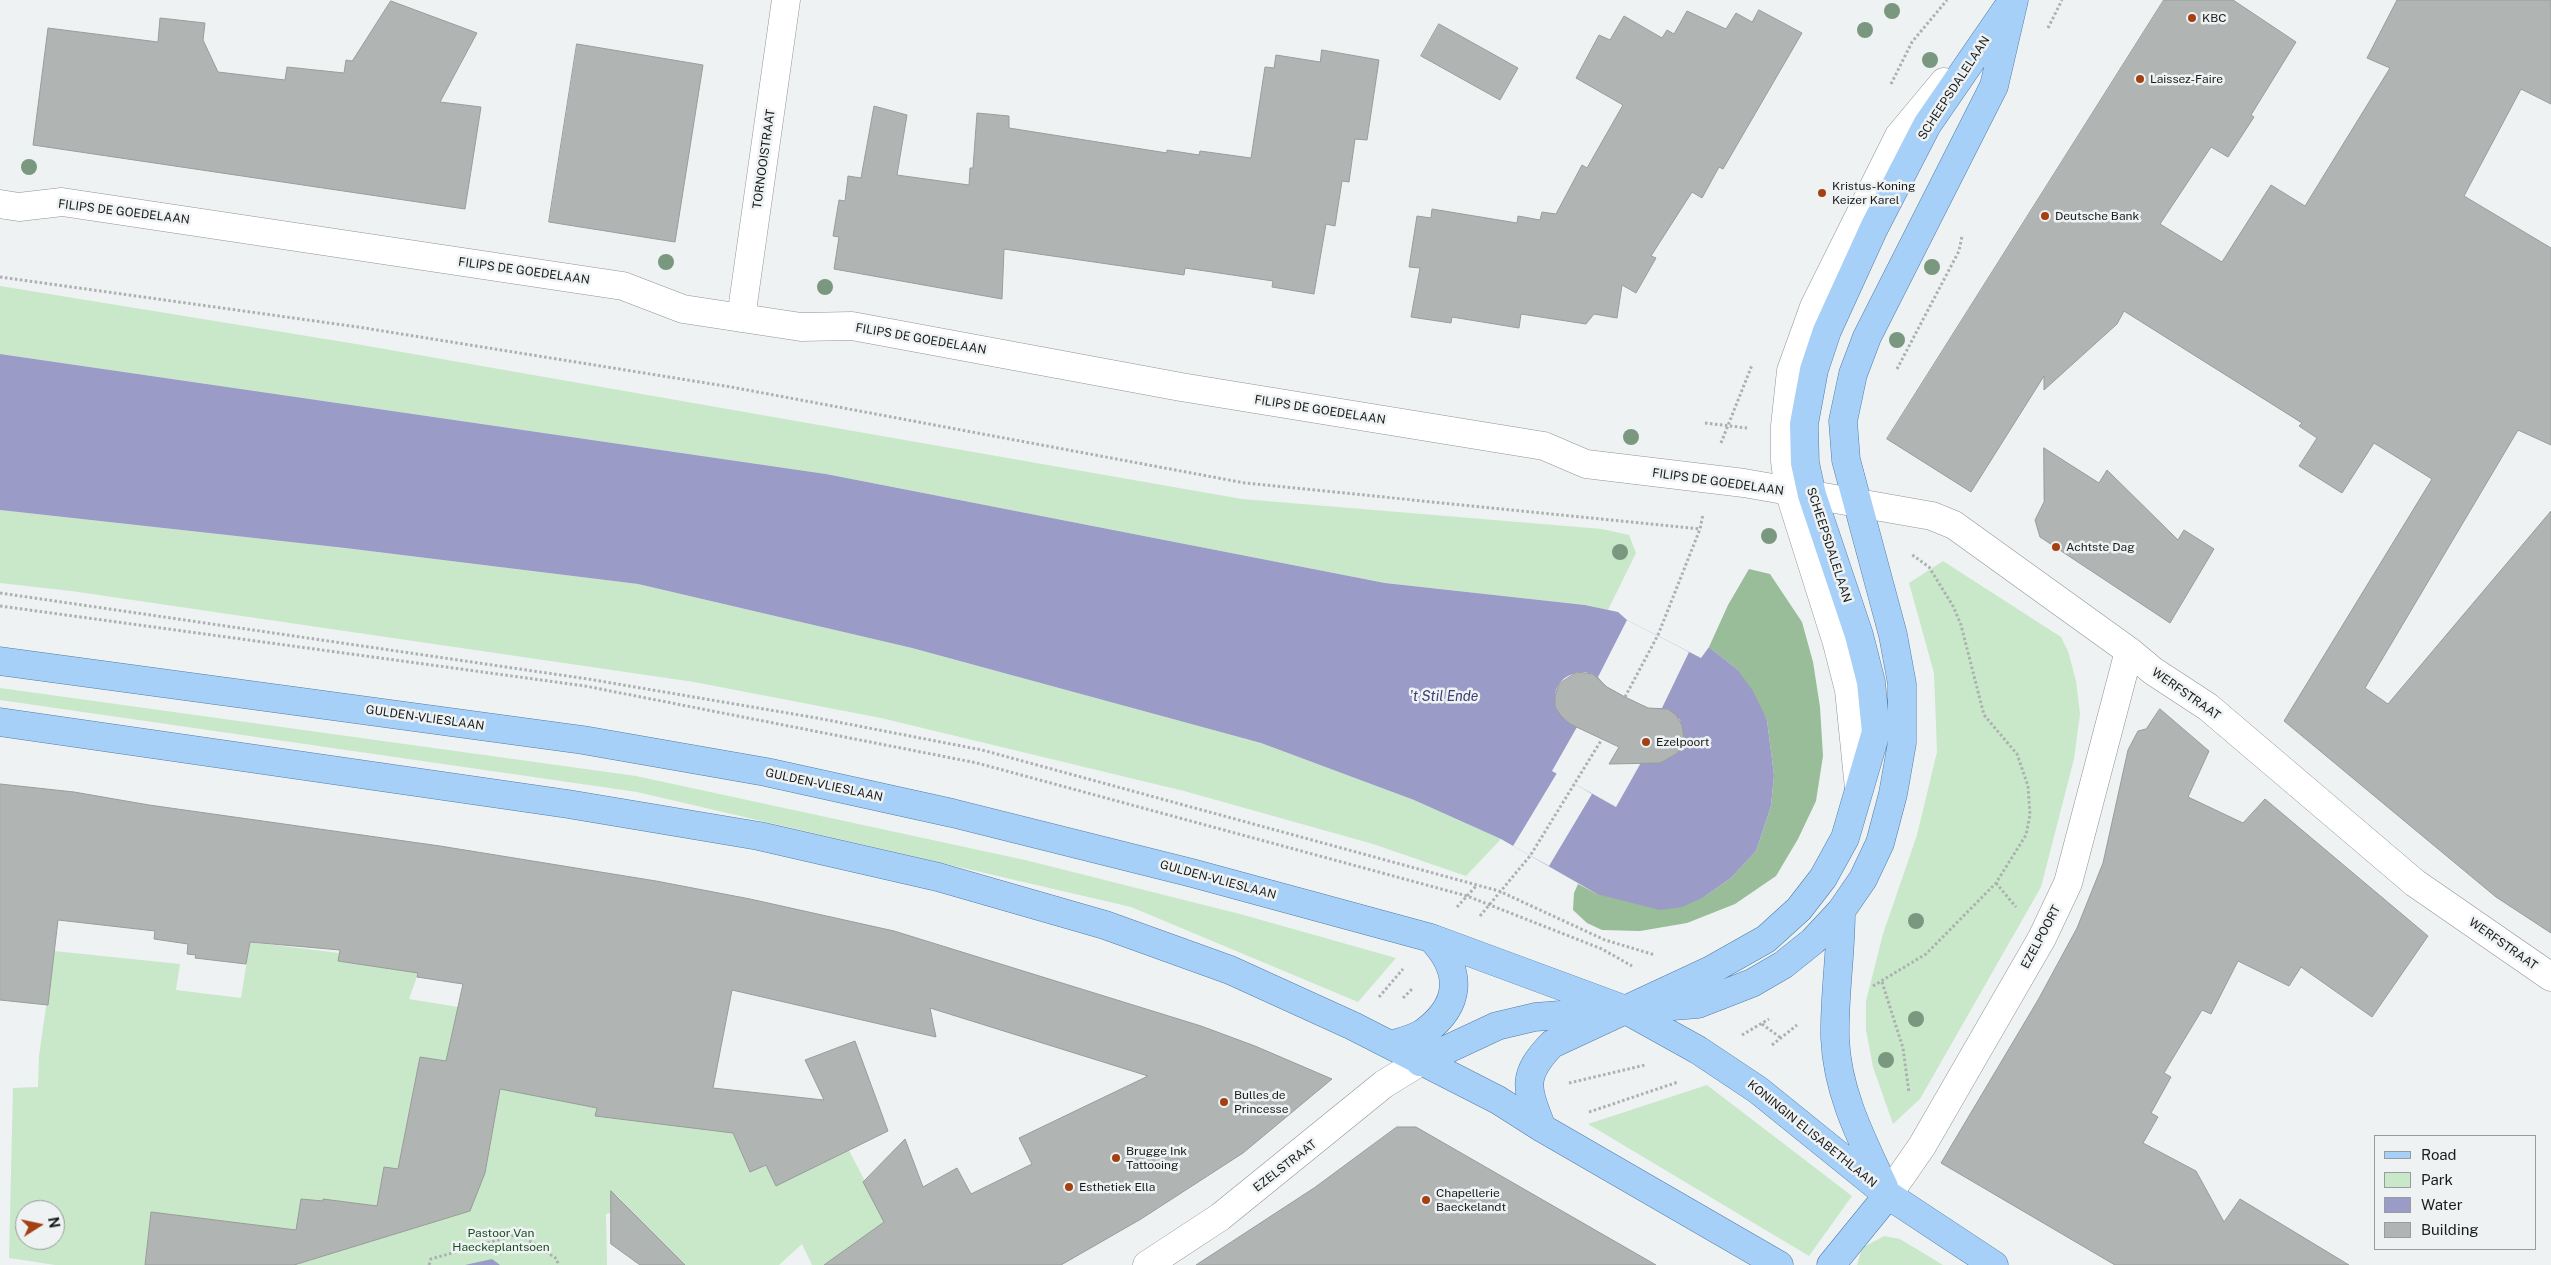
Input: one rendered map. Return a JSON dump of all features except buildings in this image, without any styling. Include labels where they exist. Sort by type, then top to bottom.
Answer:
[{"type":"main road","name":"SCHEEPSDALELAAN","points":[[1542,1128],[1529,1093],[1528,1079],[1538,1058],[1552,1044],[1711,970],[1766,939],[1799,909],[1823,878],[1845,838],[1860,794],[1876,732],[1870,682],[1858,634],[1800,493],[1805,463],[1804,424],[1814,370],[1827,331],[1874,228],[1928,125],[2013,0]]},
{"type":"main road","name":"SCHEEPSDALELAAN","points":[[1420,1062],[1497,1026],[1526,1019],[1698,1004],[1752,983],[1783,965],[1813,941],[1841,911],[1863,878],[1880,843],[1893,794],[1902,743],[1902,684],[1894,643],[1846,460],[1843,421],[1853,374],[1871,329],[1994,86],[2013,0]]},
{"type":"main road","name":"GULDEN-VLIESLAAN","points":[[0,661],[583,740],[766,772],[952,812],[1202,875],[1431,938],[1626,1010]]},
{"type":"main road","points":[[0,722],[568,804],[759,836],[938,877],[1105,925],[1230,970],[1353,1026],[1420,1062],[1498,1100],[1542,1128],[1779,1265]]},
{"type":"main road","points":[[1831,1265],[1888,1195],[1856,1129],[1842,1085],[1836,1041],[1835,1008],[1841,911]]},
{"type":"main road","points":[[1390,1045],[1422,1034],[1440,1018],[1452,998],[1454,977],[1445,953],[1431,938]]},
{"type":"main road","name":"KONINGIN ELISABETHLAAN","points":[[1626,1010],[1698,1050],[1758,1090],[1888,1195],[1994,1265]]},
{"type":"street","name":"TORNOOISTRAAT","points":[[741,318],[786,0]]},
{"type":"street","name":"FILIPS DE GOEDELAAN","points":[[0,204],[19,207],[62,202],[623,286],[683,309],[801,327],[852,326],[1182,387],[1544,446],[1586,464],[1800,493]]},
{"type":"street","name":"WERFSTRAAT","points":[[1800,493],[1932,516],[1954,526],[2129,651],[2153,671],[2208,707],[2415,883],[2551,977]]},
{"type":"street","name":"EZELPOORT","points":[[1888,1195],[1922,1146],[2042,938],[2068,883],[2129,651]]},
{"type":"street","name":"EZELSTRAAT","points":[[1147,1265],[1220,1217],[1334,1127],[1384,1084],[1420,1062]]},
{"type":"path","points":[[0,277],[358,327],[731,387],[1245,484],[1700,529]]},
{"type":"path","points":[[1705,423],[1756,427]]},
{"type":"path","points":[[1625,697],[1658,635],[1700,529],[1709,480]]},
{"type":"path","points":[[1868,988],[1882,982],[1926,954],[1996,883],[2026,835],[2030,815],[2028,786],[2017,754],[1984,715],[1961,625],[1953,606],[1929,567],[1910,553]]},
{"type":"path","points":[[0,593],[588,679],[816,718],[962,746],[1499,891],[1605,940],[1663,957]]},
{"type":"path","points":[[1490,904],[1530,856],[1602,739]]},
{"type":"path","points":[[1455,910],[1477,885]]},
{"type":"path","points":[[1375,1001],[1407,965]]},
{"type":"path","points":[[1882,982],[1903,1048],[1909,1094]]},
{"type":"path","points":[[1564,1084],[1646,1065]]},
{"type":"path","points":[[1584,1114],[1683,1080]]},
{"type":"path","points":[[429,1265],[431,1259],[519,1234],[557,1258],[558,1265]]},
{"type":"green space","points":[[0,286],[356,344],[1242,499],[1602,529],[1629,535],[1636,553],[1608,610],[1585,605],[1385,583],[826,474],[0,354]]},
{"type":"green space","points":[[0,510],[345,548],[638,584],[912,648],[1261,743],[1414,800],[1501,839],[1466,876],[1373,844],[1184,791],[881,718],[694,682],[71,591],[0,583]]},
{"type":"green space","points":[[1943,561],[2061,637],[2068,651],[2076,681],[2080,714],[2074,759],[2041,887],[1920,1099],[1893,1124],[1873,1067],[1866,1030],[1866,1001],[1883,934],[1917,835],[1937,752],[1934,673],[1909,583]]},
{"type":"green space","points":[[1749,569],[1770,574],[1802,622],[1813,662],[1820,707],[1823,756],[1816,801],[1798,839],[1776,876],[1735,904],[1687,923],[1640,931],[1602,930],[1587,923],[1573,910],[1574,893],[1578,884],[1597,894],[1704,897],[1731,878],[1756,851],[1771,806],[1774,775],[1767,720],[1737,669],[1709,647],[1728,605]]},
{"type":"green space","points":[[0,688],[636,776],[1025,860],[1240,914],[1396,958],[1358,1002],[1131,907],[637,792],[0,700]]},
{"type":"green space","name":"Pastoor Van Haeckeplantsoen","points":[[250,942],[339,953],[338,961],[419,971],[409,999],[514,1016],[597,1108],[596,1116],[845,1143],[886,1221],[824,1265],[812,1265],[802,1244],[779,1265],[684,1265],[616,1195],[611,1195],[611,1213],[606,1214],[607,1265],[266,1265],[151,1213],[145,1265],[55,1265],[9,1258],[13,1088],[38,1087],[39,1056],[54,951],[180,964],[176,990],[241,998]]},
{"type":"green space","points":[[1707,1085],[1852,1196],[1809,1256],[1588,1124]]},
{"type":"green space","points":[[1884,1236],[1900,1239],[1943,1265],[1857,1265],[1862,1248]]},
{"type":"water","name":"'t Stil Ende","points":[[0,354],[826,474],[1385,583],[1585,605],[1618,612],[1627,620],[1701,658],[1709,647],[1737,669],[1753,691],[1767,720],[1774,775],[1771,806],[1756,851],[1731,878],[1704,897],[1682,907],[1660,910],[1597,894],[1501,839],[1414,800],[1261,743],[912,648],[638,584],[345,548],[0,510]],"holes":[[[1584,672],[1593,674],[1605,686],[1625,697],[1649,708],[1668,709],[1680,720],[1684,738],[1683,745],[1676,754],[1660,763],[1643,759],[1616,807],[1552,771],[1577,727],[1567,720],[1556,704],[1555,695],[1558,686],[1563,679],[1572,674]]]},
{"type":"water","points":[[492,1259],[500,1265],[465,1265]]},
{"type":"pier","points":[[1627,620],[1689,652],[1662,708],[1649,708],[1625,697],[1605,686],[1598,677]]},
{"type":"pier","points":[[1557,773],[1592,794],[1549,866],[1513,846]]},
{"type":"place","name":"KBC","points":[[2192,18]]},
{"type":"place","name":"Laissez-Faire","points":[[2140,79]]},
{"type":"place","name":"Kristus-Koning Keizer Karel","points":[[1822,193]]},
{"type":"place","name":"Deutsche Bank","points":[[2045,216]]},
{"type":"place","name":"Achtste Dag","points":[[2056,547]]},
{"type":"place","name":"Ezelpoort","points":[[1646,742]]},
{"type":"place","name":"Bulles de Princesse","points":[[1224,1102]]},
{"type":"place","name":"Brugge Ink Tattooing","points":[[1116,1158]]},
{"type":"place","name":"Esthetiek Ella","points":[[1069,1187]]},
{"type":"place","name":"Chapellerie Baeckelandt","points":[[1426,1200]]}]
